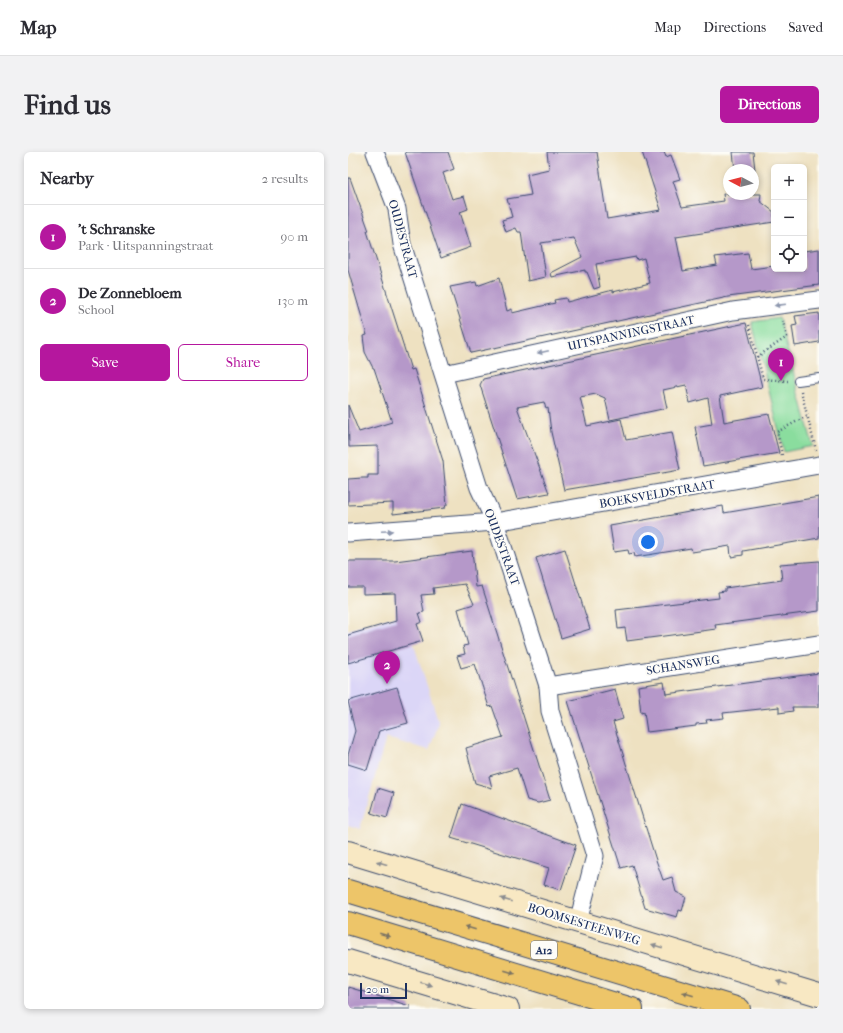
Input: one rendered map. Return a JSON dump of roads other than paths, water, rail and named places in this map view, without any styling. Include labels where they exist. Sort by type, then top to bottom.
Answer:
[{"type":"highway","name":"A12","points":[[348,891],[739,1009]]},
{"type":"highway","points":[[348,923],[632,1009]]},
{"type":"main road","name":"BOOMSESTEENWEG","points":[[348,852],[819,995]]},
{"type":"main road","points":[[348,960],[508,1009]]},
{"type":"street","name":"OUDESTRAAT","points":[[375,152],[397,209],[402,244],[479,488],[495,522],[548,686],[550,711],[595,856],[578,922]]},
{"type":"street","name":"UITSPANNINGSTRAAT","points":[[444,374],[745,309],[819,300]]},
{"type":"street","name":"BOEKSVELDSTRAAT","points":[[348,533],[495,522],[786,471],[818,460]]},
{"type":"street","name":"SCHANSWEG","points":[[548,686],[819,644]]},
{"type":"lane","points":[[798,381],[819,378]]},
{"type":"place","name":"'t Schranske","points":[[781,381]]},
{"type":"place","name":"De Zonnebloem","points":[[387,684]]}]
